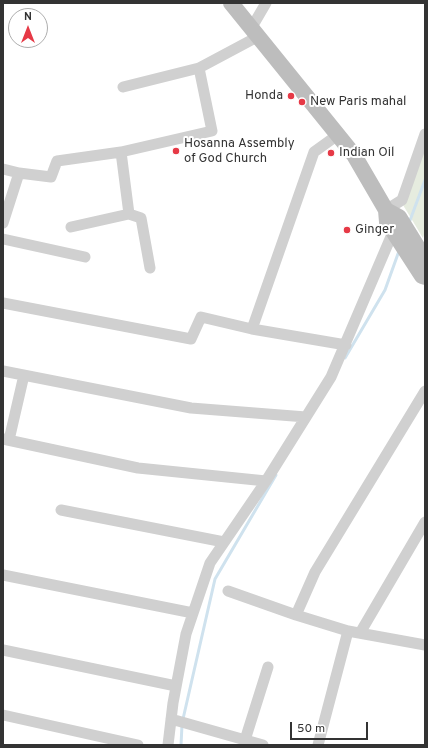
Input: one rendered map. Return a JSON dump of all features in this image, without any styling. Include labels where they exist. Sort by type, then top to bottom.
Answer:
[{"type":"street","points":[[231,3],[339,134],[354,155],[386,210],[387,222],[422,276],[425,277]]},
{"type":"street","points":[[123,87],[199,68],[255,32],[266,3]]},
{"type":"street","points":[[3,169],[18,173],[51,177],[57,161],[121,152],[212,131],[199,68]]},
{"type":"street","points":[[252,329],[314,152],[339,134]]},
{"type":"street","points":[[386,210],[402,200],[425,134]]},
{"type":"street","points":[[121,152],[129,214]]},
{"type":"street","points":[[3,223],[18,173]]},
{"type":"street","points":[[386,210],[399,217],[425,259]]},
{"type":"street","points":[[71,227],[129,214],[141,218],[150,268]]},
{"type":"street","points":[[168,745],[176,686],[186,634],[210,563],[266,481],[331,377],[394,232]]},
{"type":"street","points":[[3,239],[85,257]]},
{"type":"street","points":[[3,303],[191,339],[201,317],[252,329],[346,345]]},
{"type":"street","points":[[3,371],[191,408],[306,417]]},
{"type":"street","points":[[24,375],[6,440],[138,468],[266,481]]},
{"type":"street","points":[[296,615],[316,572],[425,391]]},
{"type":"street","points":[[61,510],[224,542]]},
{"type":"street","points":[[360,633],[425,522]]},
{"type":"street","points":[[3,575],[193,613]]},
{"type":"street","points":[[228,590],[296,615],[348,631],[425,645]]},
{"type":"street","points":[[318,745],[348,631]]},
{"type":"street","points":[[3,650],[176,686]]},
{"type":"street","points":[[245,740],[268,667]]},
{"type":"street","points":[[3,715],[138,745]]},
{"type":"street","points":[[171,719],[263,745]]},
{"type":"shaded area","points":[[425,145],[425,232],[423,238],[403,205]]},
{"type":"waterway","points":[[409,223],[425,180]]},
{"type":"waterway","points":[[345,358],[385,290],[399,251]]},
{"type":"waterway","points":[[183,719],[215,579],[276,475]]},
{"type":"waterway","points":[[181,745],[182,725]]},
{"type":"place","name":"Honda","points":[[291,96]]},
{"type":"place","name":"New Paris mahal","points":[[302,102]]},
{"type":"place","name":"Hosanna Assembly of God Church","points":[[176,151]]},
{"type":"place","name":"Indian Oil","points":[[331,153]]},
{"type":"place","name":"Ginger","points":[[347,230]]}]
